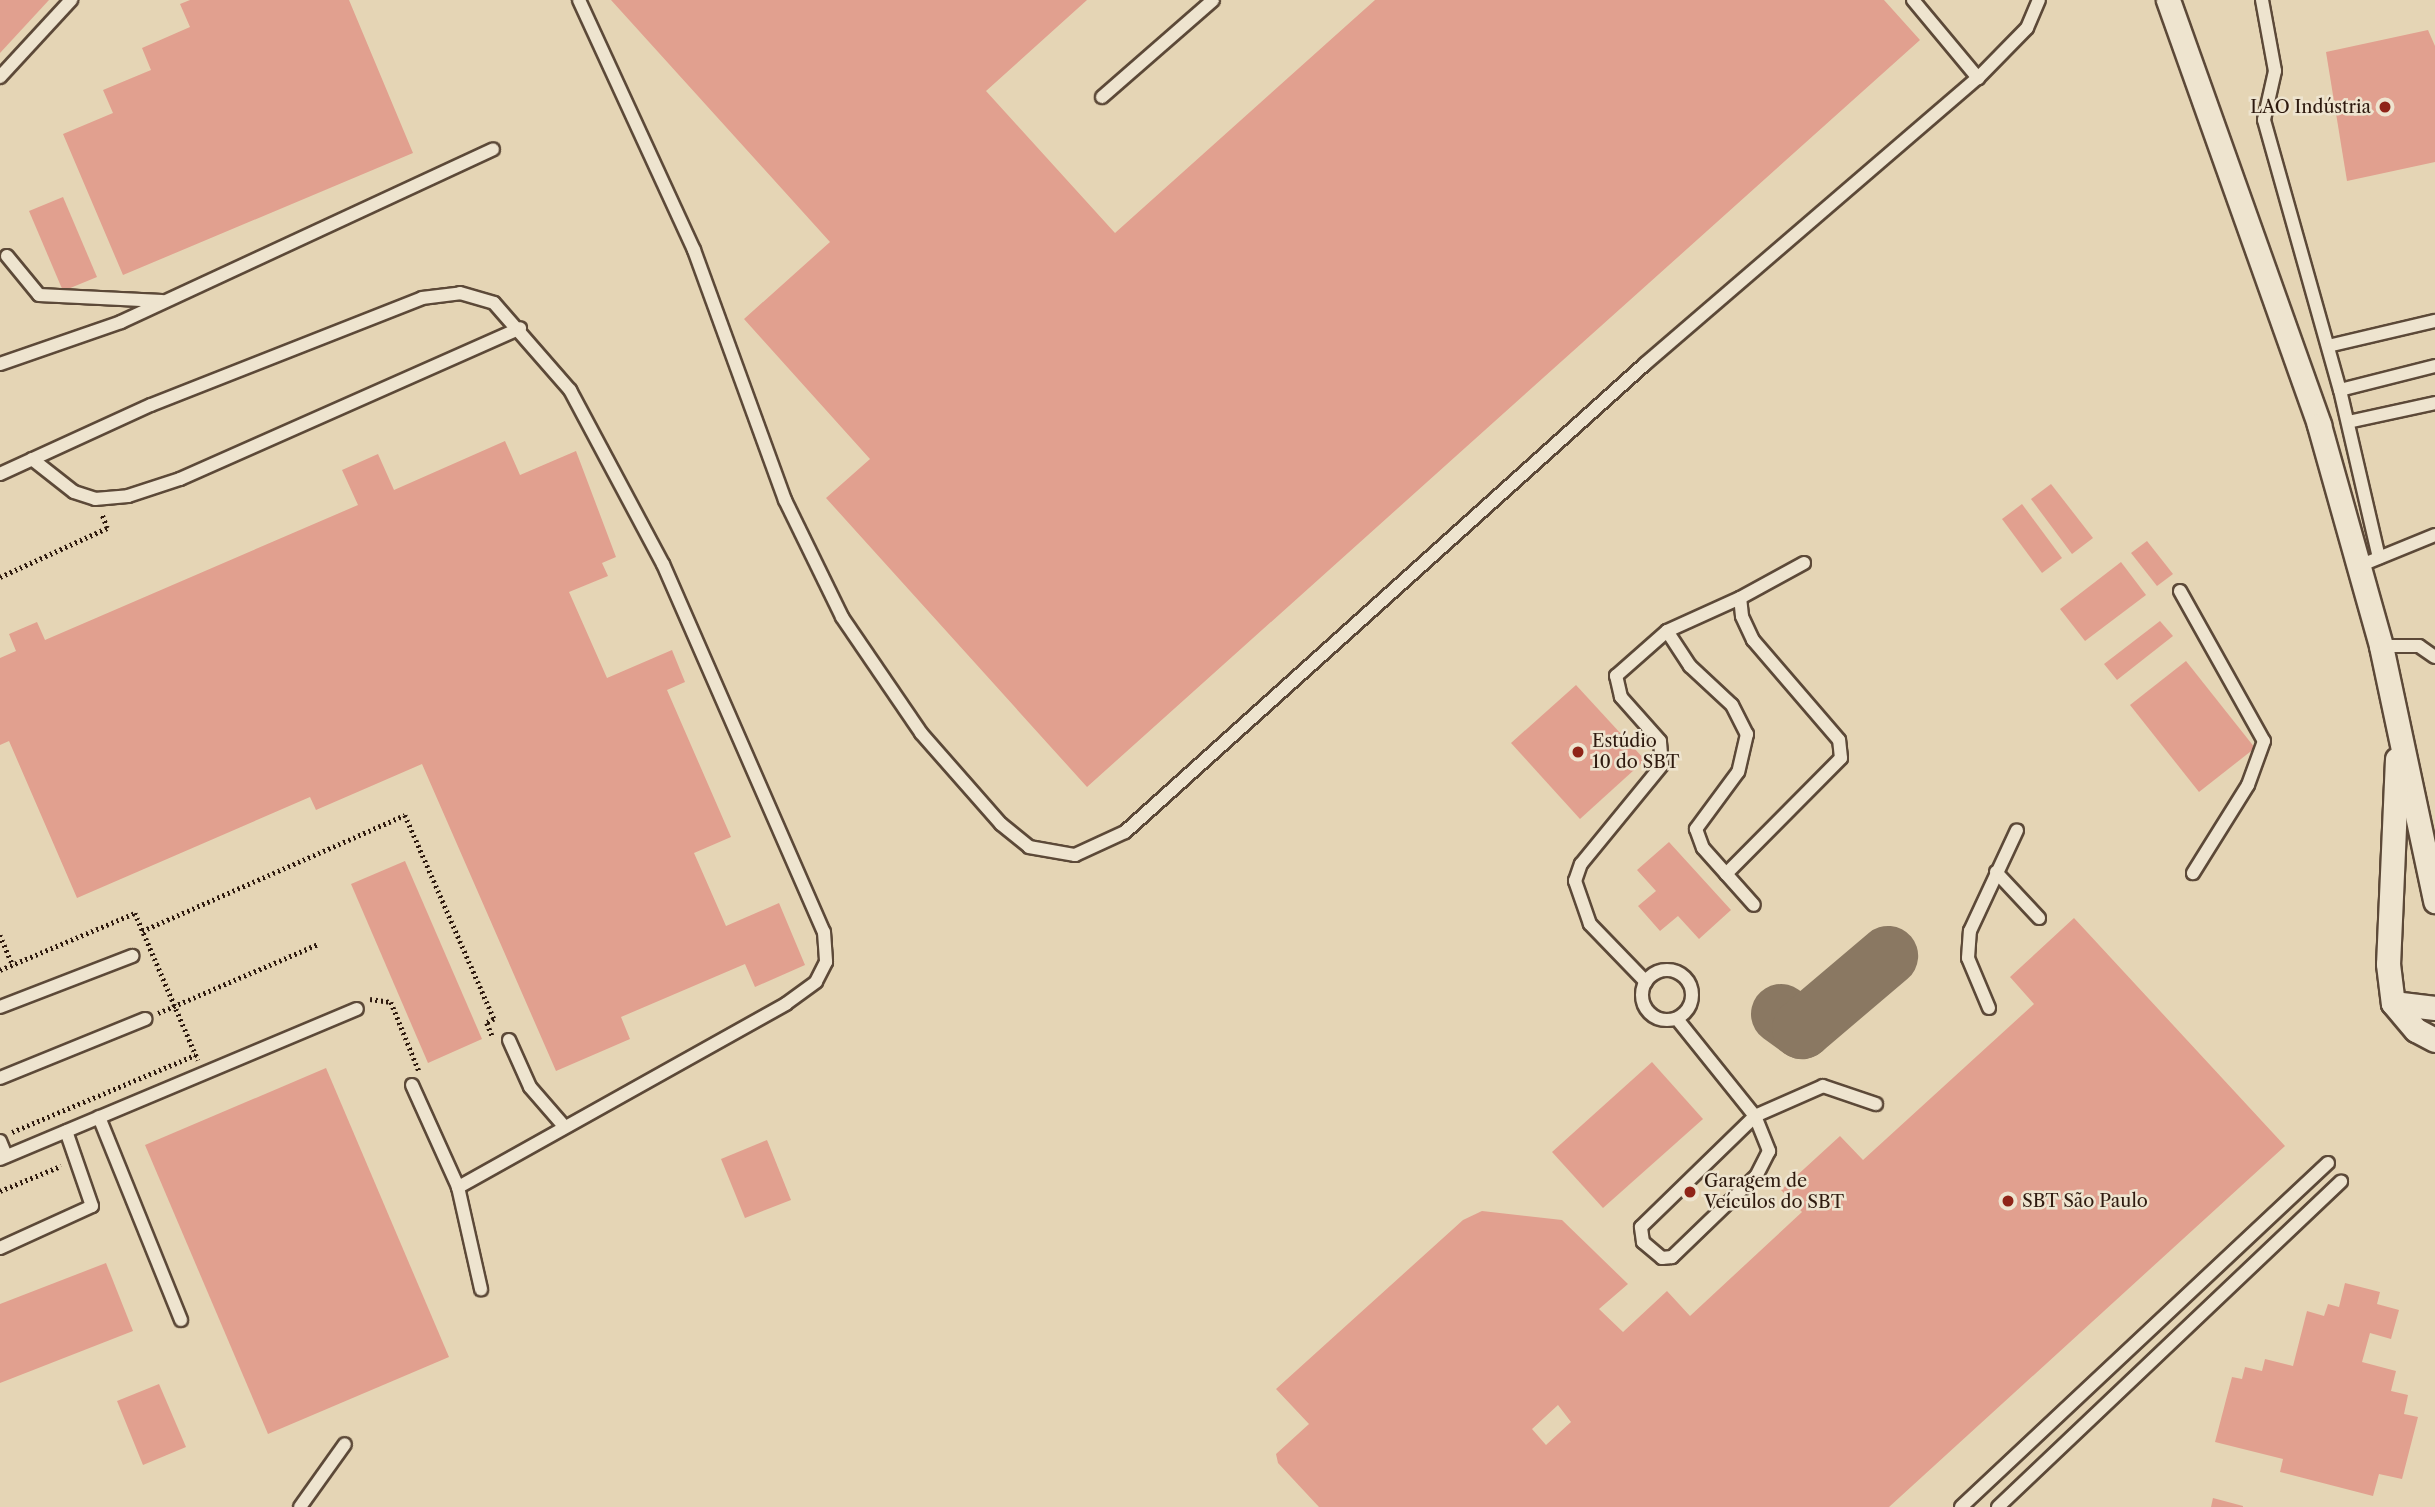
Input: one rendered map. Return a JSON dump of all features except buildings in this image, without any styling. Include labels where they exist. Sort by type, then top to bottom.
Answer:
[{"type":"street","points":[[2168,0],[2369,562],[2381,646],[2435,901]]},
{"type":"street","points":[[2398,724],[2388,964],[2393,1003],[2416,1030],[2435,1040]]},
{"type":"street","points":[[2393,1003],[2435,1008]]},
{"type":"lane","points":[[0,77],[71,0]]},
{"type":"lane","points":[[579,0],[694,250],[785,500],[842,617],[921,733],[1000,824],[1051,855],[1074,855],[1125,832],[1645,364],[1978,78],[2027,28],[2039,0]]},
{"type":"lane","points":[[1102,97],[1213,0]]},
{"type":"lane","points":[[1913,0],[1978,78]]},
{"type":"lane","points":[[2262,0],[2275,71],[2264,120],[2348,422],[2369,562],[2435,535]]},
{"type":"lane","points":[[0,364],[49,352],[164,302],[493,149]]},
{"type":"lane","points":[[7,256],[39,295],[164,302]]},
{"type":"lane","points":[[0,474],[151,405],[422,298],[460,293],[494,303],[520,328],[570,390],[616,467],[827,949],[816,982],[786,1004],[563,1125],[458,1187]]},
{"type":"lane","points":[[2328,345],[2435,321]]},
{"type":"lane","points":[[32,460],[59,484],[95,499],[180,480],[520,328]]},
{"type":"lane","points":[[2340,390],[2435,366]]},
{"type":"lane","points":[[2348,422],[2435,403]]},
{"type":"lane","points":[[1646,982],[1590,924],[1575,881],[1581,864],[1662,765],[1660,741],[1621,697],[1616,676],[1667,631],[1740,598],[1804,563]]},
{"type":"lane","points":[[2180,591],[2264,741],[2248,785],[2193,873]]},
{"type":"lane","points":[[1726,874],[1841,758],[1839,740],[1753,640],[1740,598]]},
{"type":"lane","points":[[1667,631],[1690,666],[1732,705],[1747,734],[1738,772],[1696,830],[1726,874],[1754,905]]},
{"type":"lane","points":[[2381,646],[2419,646],[2435,657]]},
{"type":"lane","points":[[1989,1008],[1968,958],[1970,931],[2017,830]]},
{"type":"lane","points":[[1996,872],[2039,918]]},
{"type":"lane","points":[[0,1007],[132,956]]},
{"type":"lane","points":[[1646,982],[1669,970],[1687,980],[1690,1004],[1676,1019]]},
{"type":"lane","points":[[1646,982],[1642,1002],[1648,1012],[1676,1019],[1755,1116],[1769,1141],[1764,1165],[1672,1256],[1662,1258],[1643,1242],[1641,1227],[1755,1116],[1823,1086],[1876,1104]]},
{"type":"lane","points":[[0,1139],[3,1157],[357,1009]]},
{"type":"lane","points":[[0,1078],[145,1019]]},
{"type":"lane","points":[[509,1040],[530,1087],[563,1125]]},
{"type":"lane","points":[[412,1085],[458,1187],[481,1289]]},
{"type":"lane","points":[[99,1117],[181,1320]]},
{"type":"lane","points":[[0,1248],[92,1206],[78,1159],[66,1131]]},
{"type":"lane","points":[[1961,1507],[2329,1163]]},
{"type":"lane","points":[[1998,1507],[2341,1181]]},
{"type":"lane","points":[[300,1507],[345,1444]]},
{"type":"path","points":[[0,577],[107,528],[95,499]]},
{"type":"path","points":[[142,931],[405,815],[494,1019],[487,1023],[497,1046]]},
{"type":"path","points":[[0,934],[13,965]]},
{"type":"path","points":[[145,1019],[318,944]]},
{"type":"path","points":[[0,1139],[195,1055]]},
{"type":"path","points":[[0,1191],[78,1159]]},
{"type":"taxiway","points":[[1781,1014],[1802,1029],[1888,956]]},
{"type":"place","name":"LAO Indústria","points":[[2385,107]]},
{"type":"place","name":"Estúdio 10 do SBT","points":[[1578,752]]},
{"type":"place","name":"Garagem de Veículos do SBT","points":[[1690,1192]]},
{"type":"place","name":"SBT São Paulo","points":[[2008,1201]]}]
